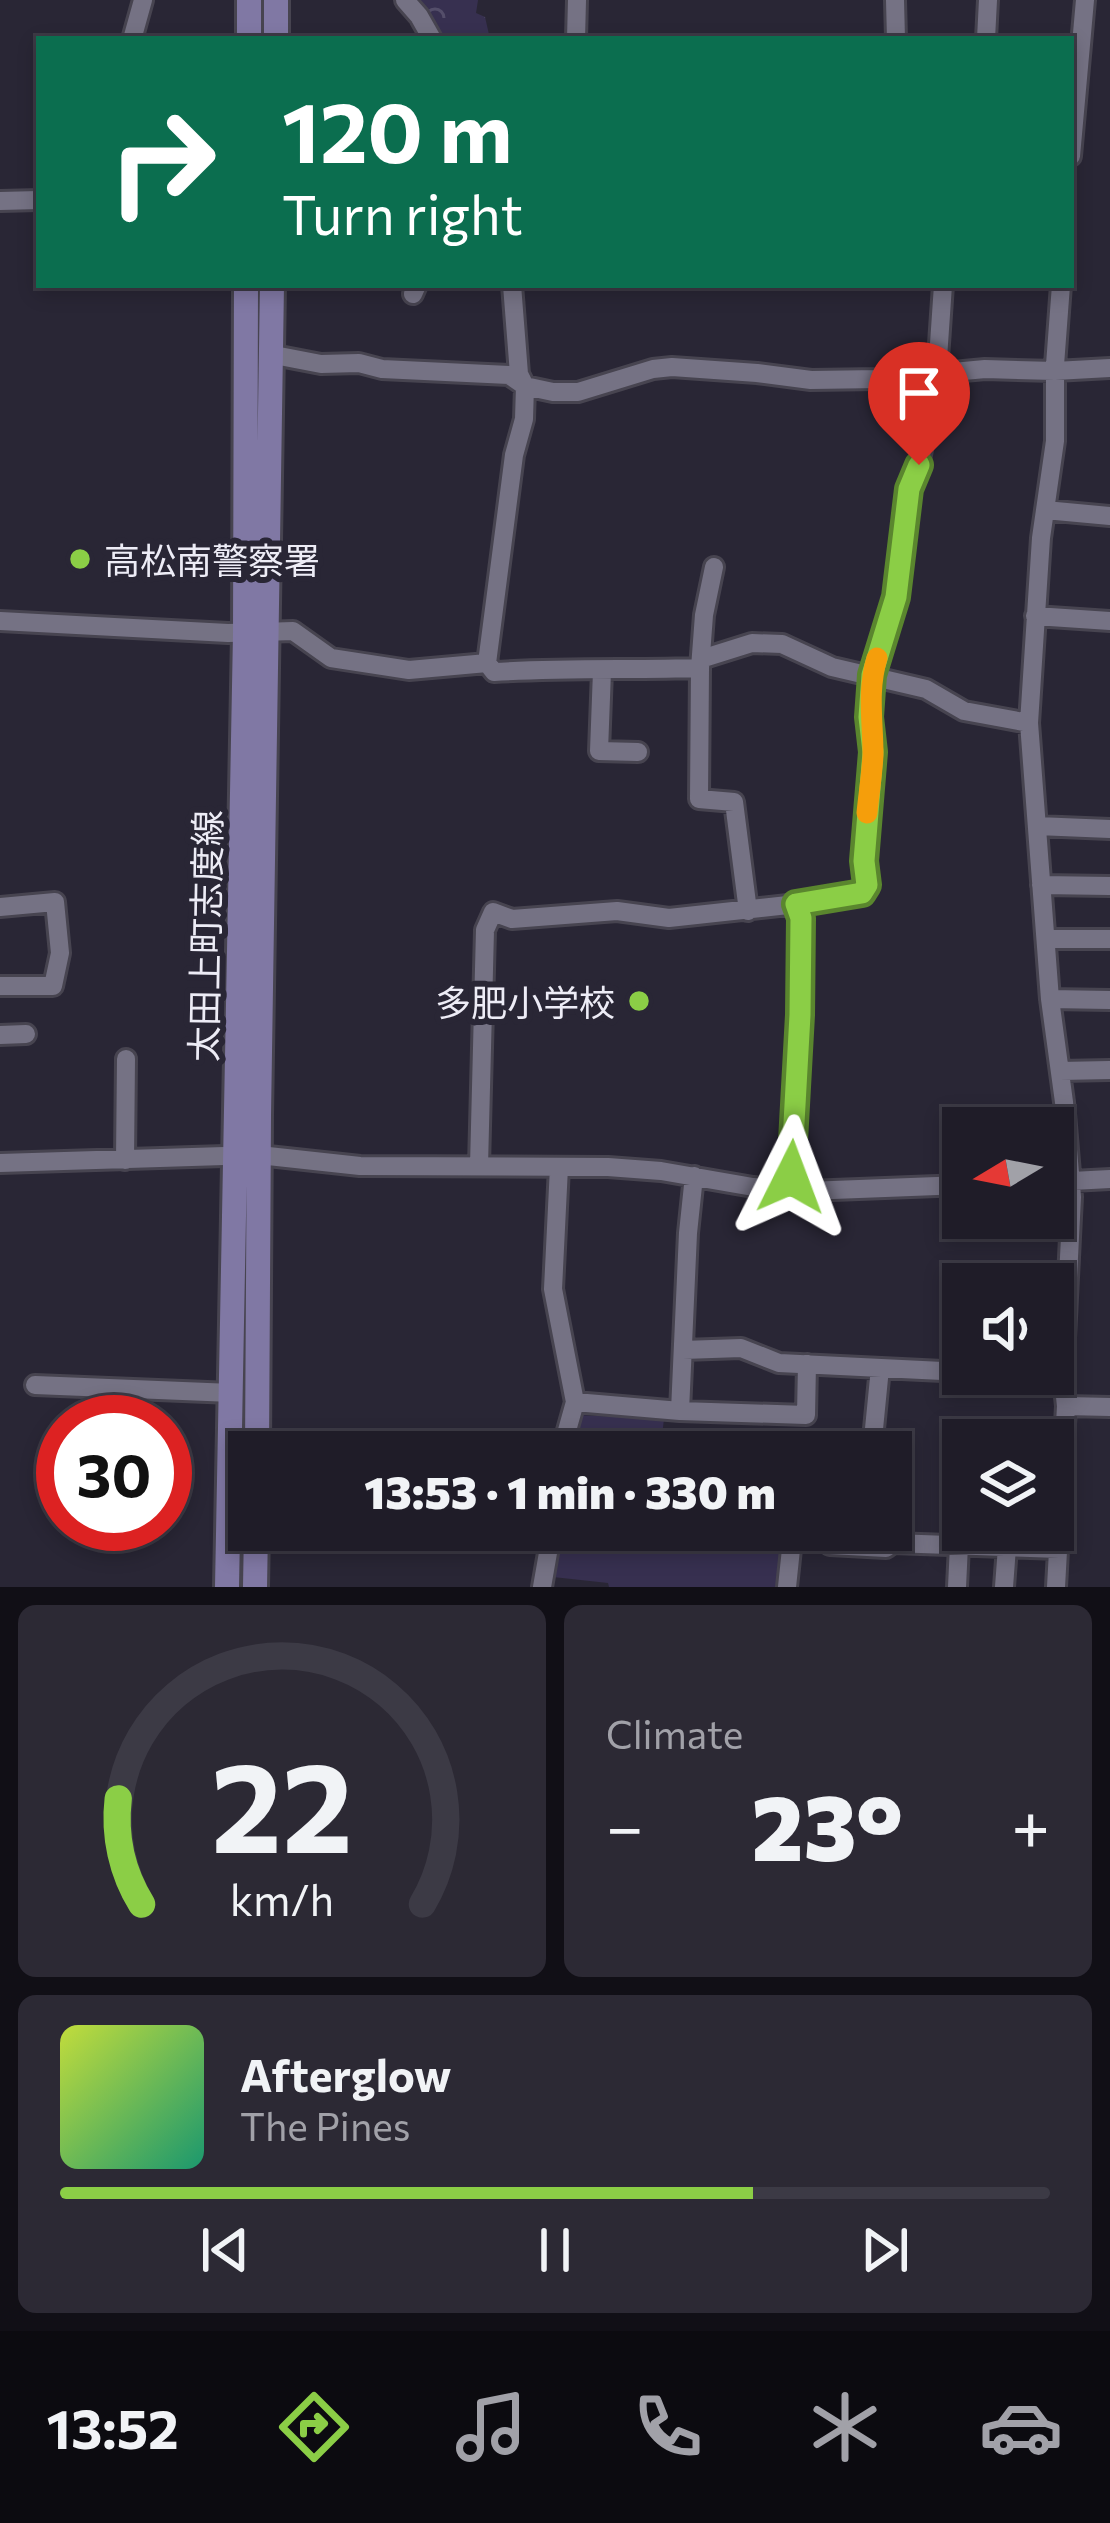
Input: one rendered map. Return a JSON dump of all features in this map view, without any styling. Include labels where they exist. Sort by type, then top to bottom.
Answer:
[{"type":"main road","points":[[249,36],[250,0]]},
{"type":"main road","points":[[276,0],[276,36]]},
{"type":"main road","name":"太田上町志度線","points":[[247,288],[261,370]]},
{"type":"main road","name":"太田上町志度線","points":[[255,1431],[247,1155],[261,370],[272,288]]},
{"type":"main road","name":"太田上町志度線","points":[[227,1587],[232,1393],[247,1155]]},
{"type":"main road","points":[[255,1587],[256,1551]]},
{"type":"street","points":[[133,36],[143,0]]},
{"type":"street","points":[[405,0],[431,36]]},
{"type":"street","points":[[576,36],[577,0]]},
{"type":"street","points":[[895,0],[896,36]]},
{"type":"street","points":[[986,36],[988,0]]},
{"type":"street","points":[[1074,123],[1085,0]]},
{"type":"street","points":[[0,201],[36,200]]},
{"type":"street","points":[[512,288],[524,419],[514,455],[487,663],[494,673],[700,664],[752,643],[782,644],[832,667],[926,688],[964,711],[1030,723]]},
{"type":"street","points":[[479,1166],[485,930],[494,911],[512,919],[617,911],[669,918],[862,893],[867,885],[872,675],[896,597],[909,489],[919,465],[938,374],[943,288]]},
{"type":"street","points":[[1061,288],[1055,441],[1035,616],[1030,723],[1061,1107]]},
{"type":"street","points":[[261,370],[359,364],[509,375],[524,386],[578,392],[672,367],[811,380],[985,369],[1110,368]]},
{"type":"street","points":[[1045,510],[1110,516]]},
{"type":"street","points":[[714,567],[700,664],[699,799],[734,802],[748,911]]},
{"type":"street","points":[[1035,616],[1110,621]]},
{"type":"street","points":[[0,621],[255,634],[293,631],[331,658],[409,670],[487,663]]},
{"type":"street","points":[[602,671],[599,751],[638,752]]},
{"type":"street","points":[[1037,826],[1110,829]]},
{"type":"street","points":[[1041,886],[1110,886]]},
{"type":"street","points":[[0,907],[55,902],[60,953],[53,986],[0,986]]},
{"type":"street","points":[[791,1190],[800,1015],[801,918],[796,904]]},
{"type":"street","points":[[1046,940],[1110,939]]},
{"type":"street","points":[[1050,999],[1110,1000]]},
{"type":"street","points":[[0,1035],[26,1034]]},
{"type":"street","points":[[125,1160],[126,1059]]},
{"type":"street","points":[[1060,1071],[1110,1070]]},
{"type":"street","points":[[0,1163],[247,1155],[360,1166],[623,1168],[791,1190],[942,1186]]},
{"type":"street","points":[[559,1167],[554,1289],[575,1402],[567,1431]]},
{"type":"street","points":[[680,1411],[694,1176]]},
{"type":"street","points":[[1074,1181],[1110,1179]]},
{"type":"street","points":[[683,1351],[741,1348],[779,1363],[942,1371]]},
{"type":"street","points":[[575,1402],[806,1415],[807,1364]]},
{"type":"street","points":[[874,1431],[880,1368]]},
{"type":"street","points":[[34,1385],[232,1393]]},
{"type":"street","points":[[1065,1395],[1065,1419]]},
{"type":"street","points":[[1066,1406],[1110,1407]]},
{"type":"street","points":[[912,1538],[942,1542]]},
{"type":"street","points":[[542,1587],[548,1551]]},
{"type":"street","points":[[787,1587],[791,1551]]},
{"type":"street","points":[[957,1587],[959,1551]]},
{"type":"street","points":[[1004,1587],[1007,1551]]},
{"type":"street","points":[[1056,1587],[1059,1551]]},
{"type":"green space","points":[[411,0],[478,0],[476,13],[485,17],[489,36],[438,36]]},
{"type":"green space","points":[[576,1415],[664,1419],[663,1431],[572,1431]]},
{"type":"green space","points":[[555,1551],[786,1551],[781,1587],[609,1587],[608,1583],[553,1577]]},
{"type":"slow traffic","points":[[867,813],[873,752],[869,717],[877,658]]},
{"type":"place","name":"高松南警察署","points":[[80,559]]},
{"type":"place","name":"多肥小学校","points":[[639,1001]]},
{"type":"route","points":[[791,1177],[800,1015],[801,918],[796,904],[862,893],[867,885],[872,675],[896,597],[909,489],[919,465]]}]
